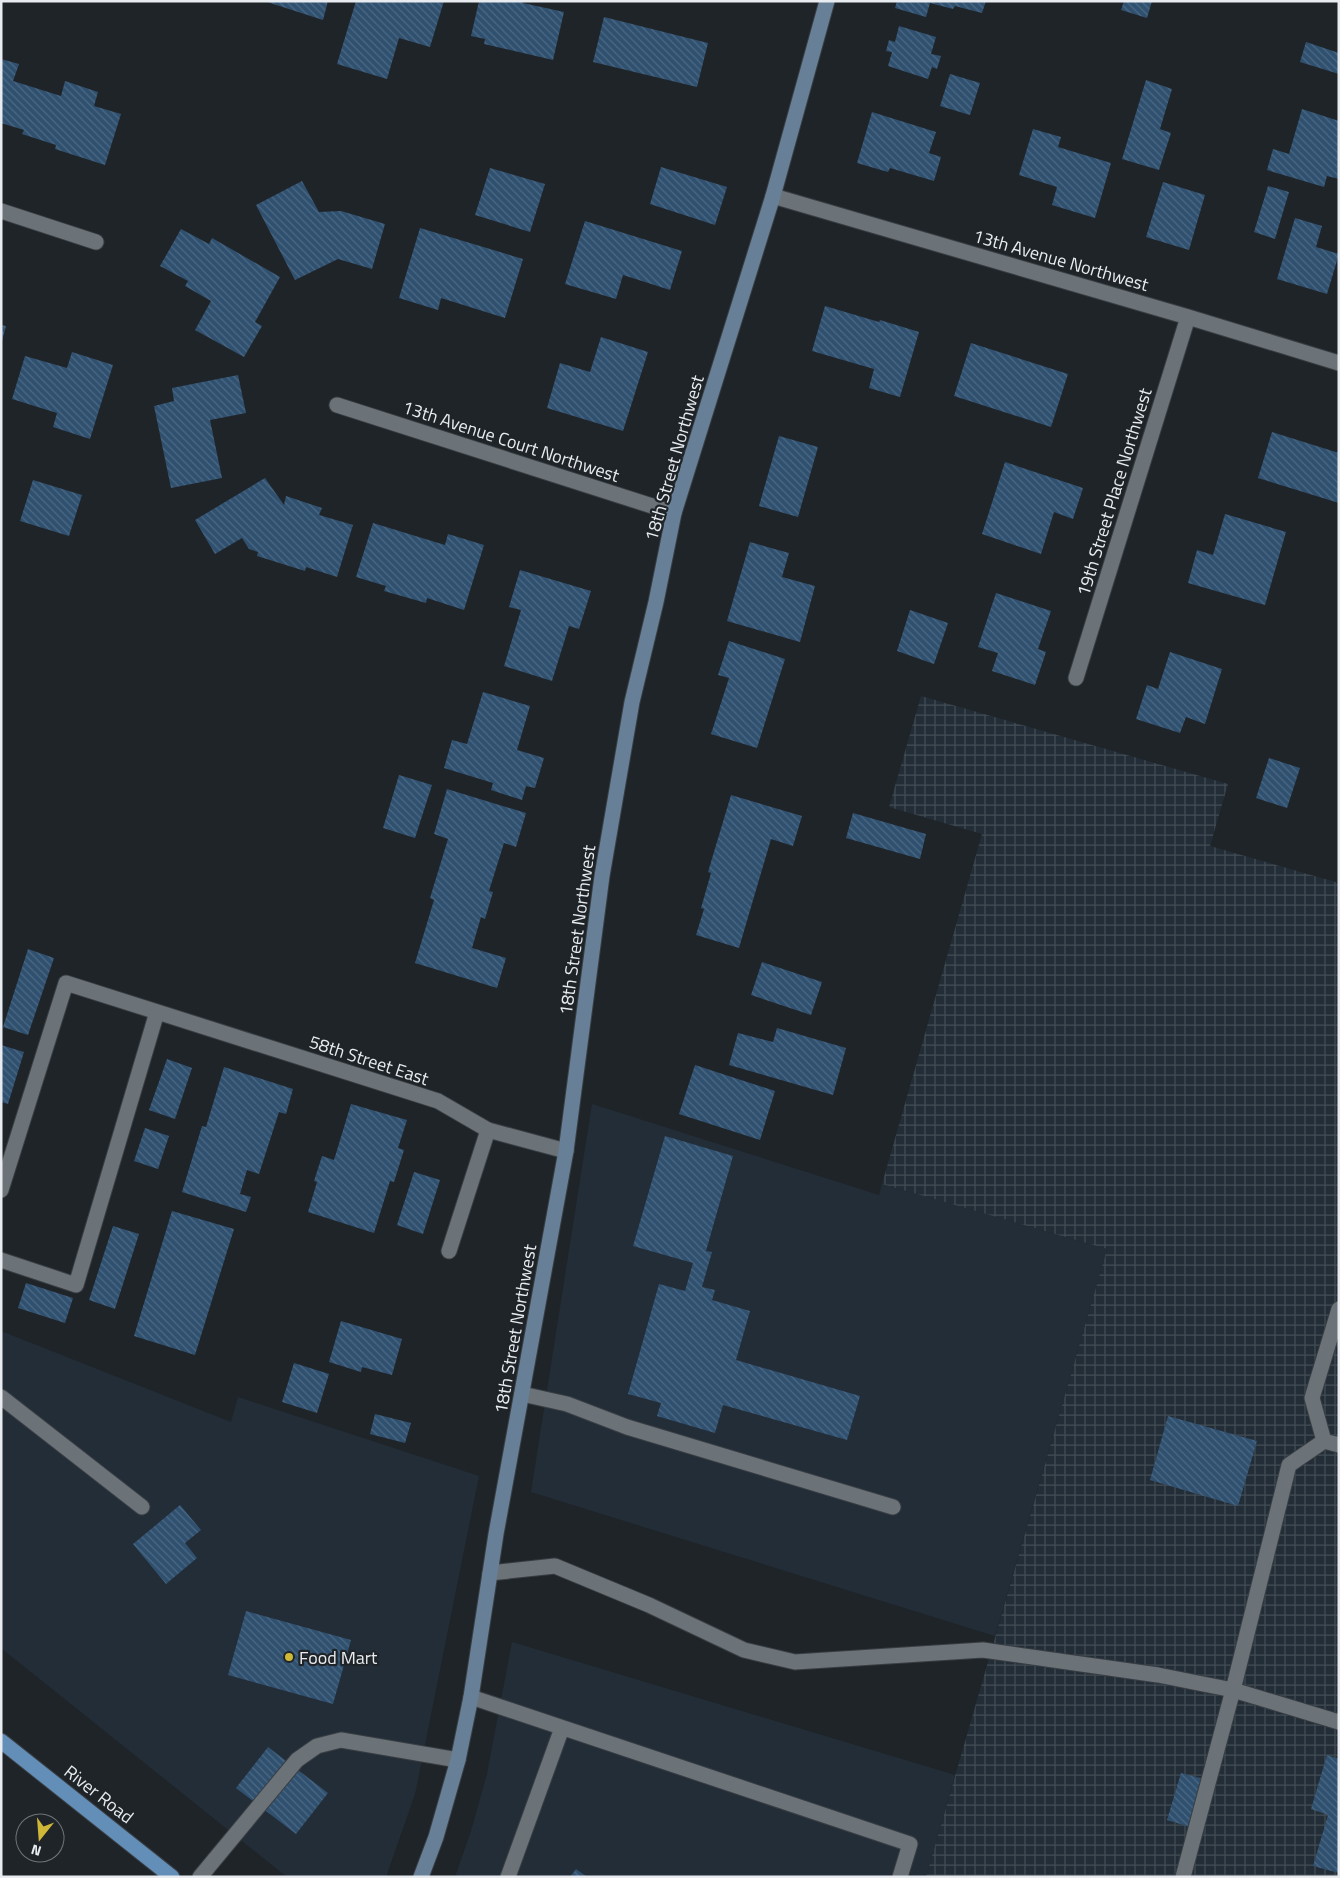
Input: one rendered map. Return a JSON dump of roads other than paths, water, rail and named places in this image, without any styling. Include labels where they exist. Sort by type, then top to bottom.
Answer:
[{"type":"main road","name":"River Road","points":[[1,1741],[172,1877]]},
{"type":"street","name":"18th Street Northwest","points":[[422,1877],[436,1837],[458,1760],[471,1698],[490,1573],[566,1151],[605,857],[632,702],[656,602],[674,513],[773,196],[827,1]]},
{"type":"street","name":"13th Avenue Northwest","points":[[773,196],[1339,363]]},
{"type":"street","points":[[1,211],[96,242]]},
{"type":"street","name":"19th Street Place Northwest","points":[[1076,678],[1188,317]]},
{"type":"street","name":"13th Avenue Court Northwest","points":[[338,405],[674,513]]},
{"type":"street","name":"58th Street East","points":[[1,1190],[66,983],[438,1102],[488,1130],[566,1151]]},
{"type":"street","points":[[1,1260],[76,1285],[157,1012]]},
{"type":"street","points":[[449,1251],[488,1130]]},
{"type":"street","points":[[1183,1877],[1233,1690],[1288,1465],[1331,1443],[1312,1398],[1339,1309]]},
{"type":"street","points":[[522,1394],[567,1404],[627,1427],[892,1507]]},
{"type":"street","points":[[1,1397],[142,1507]]},
{"type":"street","points":[[490,1573],[555,1566],[649,1605],[744,1650],[795,1662],[983,1650],[1158,1675],[1233,1690],[1339,1722]]},
{"type":"street","points":[[471,1698],[910,1844],[900,1877]]},
{"type":"street","points":[[508,1877],[562,1728]]},
{"type":"street","points":[[200,1877],[297,1760],[317,1746],[341,1740],[458,1760]]},
{"type":"place","name":"Food Mart","points":[[289,1657]]}]
